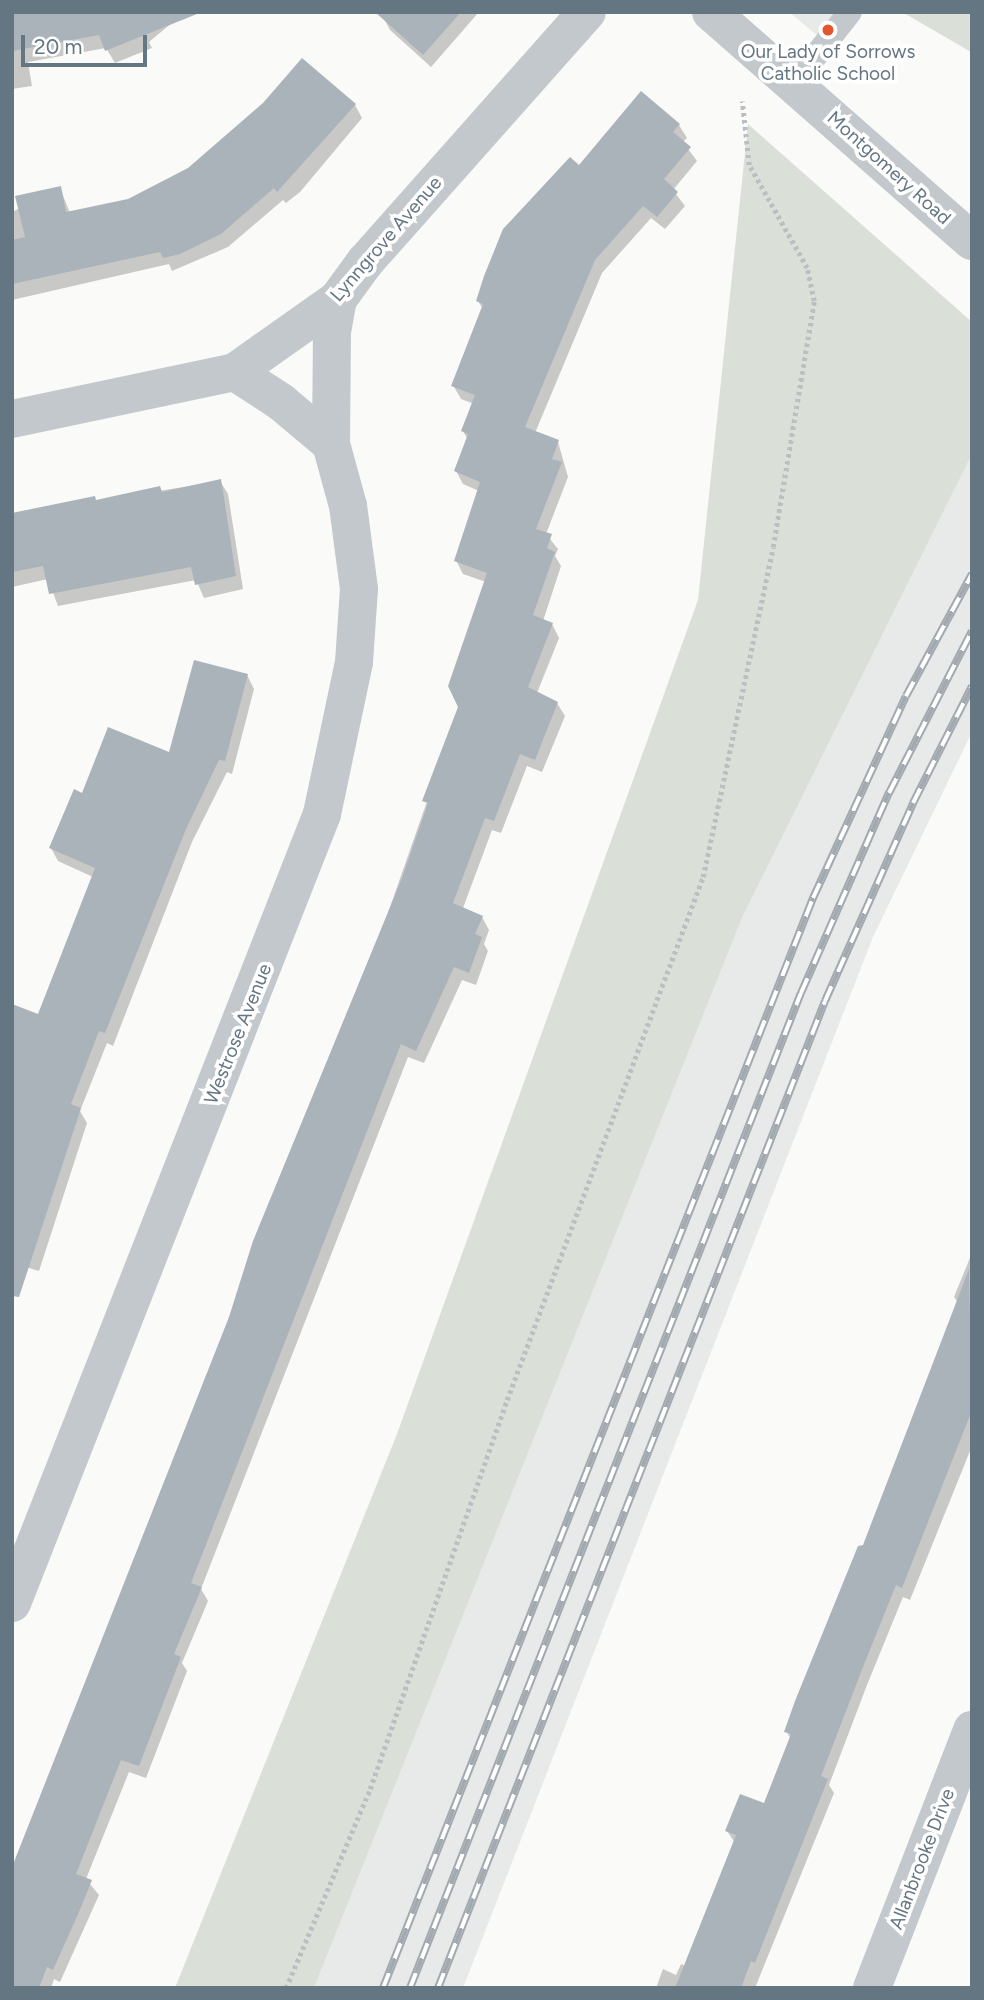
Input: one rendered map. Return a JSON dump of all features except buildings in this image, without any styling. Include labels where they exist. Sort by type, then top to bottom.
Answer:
[{"type":"street","name":"Lynngrove Avenue","points":[[12,419],[235,372],[338,299],[365,262],[587,12]]},
{"type":"street","name":"Montgomery Road","points":[[711,12],[972,241]]},
{"type":"street","name":"Westrose Avenue","points":[[12,1603],[322,814],[355,662],[359,589],[348,506],[331,444],[332,332],[338,299]]},
{"type":"street","points":[[235,372],[281,402],[331,444]]},
{"type":"street","name":"Allanbrooke Drive","points":[[872,1988],[972,1730]]},
{"type":"lane","points":[[794,83],[850,12]]},
{"type":"path","points":[[286,1988],[370,1789],[507,1400],[703,877],[773,547],[814,301],[807,268],[749,164],[742,101]]},
{"type":"shaded area","name":"Our Lady of Sorrows Catholic School","points":[[789,12],[861,12],[831,47]]},
{"type":"shaded area","points":[[902,12],[972,12],[972,53],[971,52]]},
{"type":"shaded area","points":[[748,124],[972,322],[972,454],[742,918],[314,1988],[175,1988],[397,1434],[698,600]]},
{"type":"shaded area","points":[[972,454],[972,732],[873,937],[463,1988],[314,1988],[742,918]]},
{"type":"railway","points":[[383,1988],[813,898],[906,696],[972,574]]},
{"type":"railway","points":[[410,1988],[801,993],[889,793],[972,631]]},
{"type":"railway","points":[[438,1988],[825,1001],[913,803],[972,686]]},
{"type":"place","name":"Our Lady of Sorrows Catholic School","points":[[828,30]]}]
